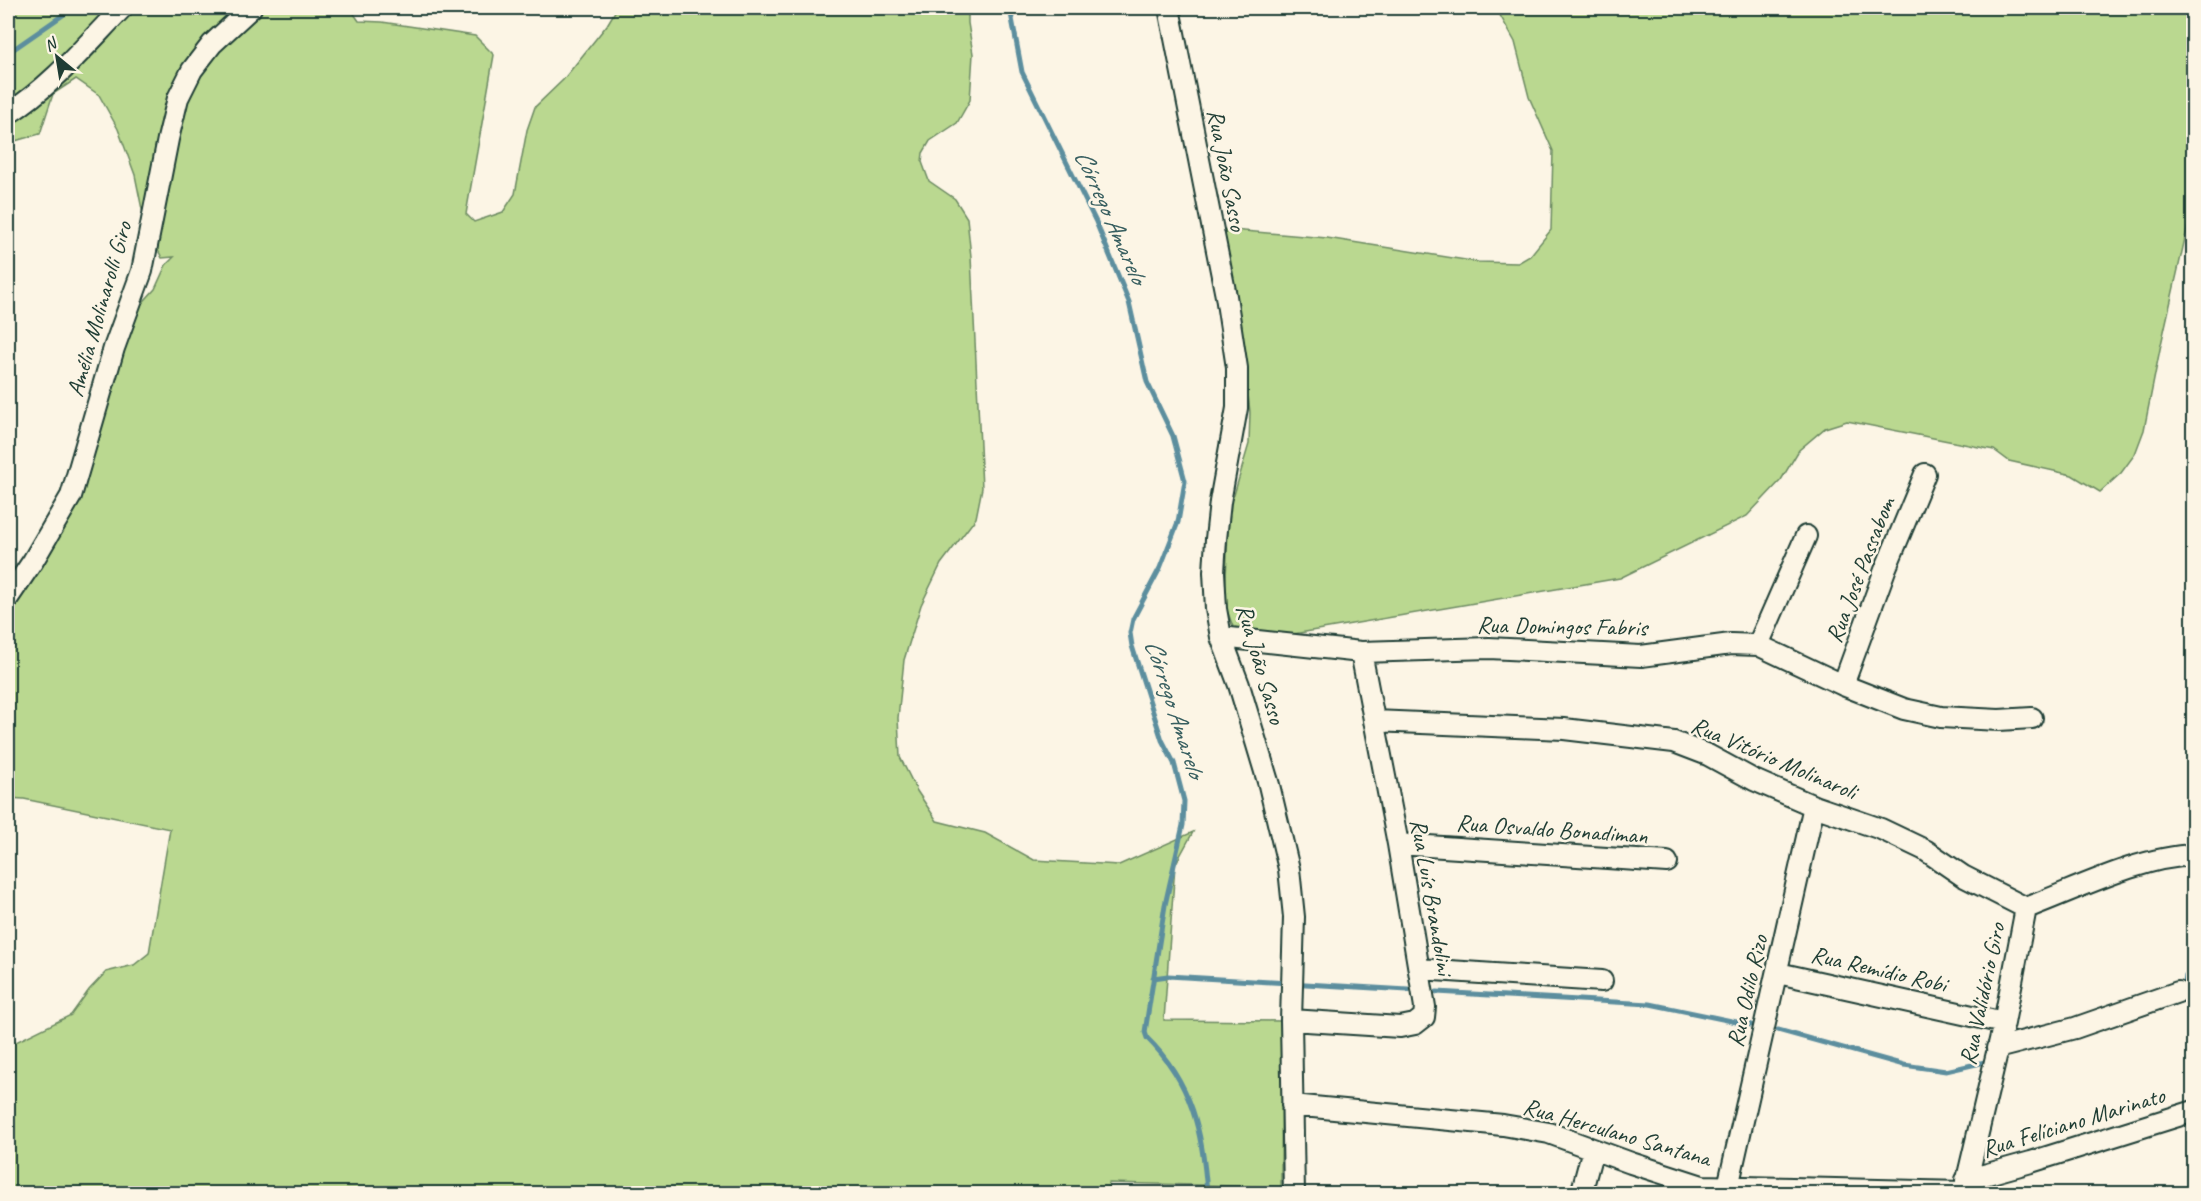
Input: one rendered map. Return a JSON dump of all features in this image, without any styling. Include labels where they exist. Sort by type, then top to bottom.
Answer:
[{"type":"street","points":[[8,114],[25,103],[54,78],[123,8]]},
{"type":"street","name":"Amélia Molinarolli Giro","points":[[8,598],[33,561],[71,496],[114,348],[142,271],[178,98],[192,70],[212,44],[251,8]]},
{"type":"street","name":"Rua João Sasso","points":[[1169,8],[1226,296],[1237,368],[1237,408],[1220,502],[1215,582],[1221,636],[1266,774],[1289,869],[1294,917],[1291,1020],[1294,1194]]},
{"type":"street","name":"Rua José Passabom","points":[[1843,685],[1885,570],[1925,474]]},
{"type":"street","points":[[1758,645],[1806,536]]},
{"type":"street","name":"Rua Domingos Fabris","points":[[1221,636],[1361,652],[1489,648],[1641,656],[1731,644],[1758,645],[1843,685],[1904,709],[1941,717],[1999,720],[2032,718]]},
{"type":"street","name":"Rua Luís Brandolini","points":[[1291,1020],[1400,1027],[1415,1024],[1424,1017],[1425,1007],[1398,844],[1361,652]]},
{"type":"street","name":"Rua Vitório Molinaroli","points":[[1374,721],[1564,729],[1674,742],[1708,755],[1754,780],[1814,806],[1881,829],[1925,850],[1963,876],[2026,908]]},
{"type":"street","name":"Rua Odilo Rizo","points":[[1728,1187],[1814,806]]},
{"type":"street","name":"Rua Osvaldo Bonadiman","points":[[1398,844],[1666,862]]},
{"type":"street","name":"Rua Validório Giro","points":[[1965,1189],[1996,1048],[2004,1023],[2026,908],[2131,868],[2160,859],[2193,855]]},
{"type":"street","points":[[1419,969],[1602,981]]},
{"type":"street","name":"Rua Remídio Robi","points":[[1778,973],[2004,1023]]},
{"type":"street","points":[[1996,1048],[2075,1028],[2178,992]]},
{"type":"street","name":"Rua Herculano Santana","points":[[1292,1105],[1503,1125],[1549,1133],[1702,1186],[1965,1189]]},
{"type":"street","name":"Rua Felíciano Marinato","points":[[1965,1189],[2031,1162],[2193,1111]]},
{"type":"street","points":[[1581,1194],[1593,1149]]},
{"type":"green space","points":[[18,8],[350,8],[359,21],[382,22],[475,36],[494,55],[466,214],[474,222],[503,212],[515,194],[527,130],[535,107],[563,80],[607,25],[617,8],[968,8],[973,54],[970,100],[957,123],[930,141],[923,153],[922,162],[929,181],[955,199],[967,218],[971,257],[982,488],[976,518],[941,564],[921,605],[904,660],[898,718],[900,757],[917,791],[937,821],[985,833],[1034,860],[1119,865],[1193,832],[1175,865],[1164,1020],[1282,1021],[1281,1187],[1109,1183],[1106,1194],[8,1193],[8,1043],[12,1044],[71,1015],[89,990],[106,972],[134,965],[149,953],[170,829],[24,799],[8,798],[8,587],[69,506],[98,444],[107,399],[136,310],[155,289],[166,265],[174,257],[162,258],[145,224],[135,175],[118,129],[99,95],[76,79],[53,94],[40,134],[8,143],[8,16]]},
{"type":"green space","points":[[1496,8],[2193,8],[2193,203],[2144,430],[2135,454],[2121,473],[2100,492],[2072,475],[2009,461],[1994,450],[1847,421],[1825,428],[1799,450],[1781,480],[1747,516],[1620,578],[1270,638],[1235,632],[1225,605],[1229,504],[1234,495],[1249,444],[1250,412],[1240,321],[1221,229],[1327,238],[1478,262],[1518,263],[1530,256],[1551,230],[1553,151],[1529,97],[1515,42]]},
{"type":"waterway","points":[[8,53],[73,8]]},
{"type":"waterway","name":"Córrego Amarelo","points":[[1010,8],[1022,72],[1096,222],[1129,302],[1147,382],[1173,436],[1185,481],[1178,522],[1160,568],[1133,619],[1130,633],[1153,712],[1162,740],[1174,763],[1184,801],[1183,825],[1165,905],[1145,1032],[1147,1038],[1175,1072],[1185,1091],[1198,1129],[1207,1194]]},
{"type":"waterway","points":[[2143,1014],[2183,1000],[2186,976],[2194,971]]},
{"type":"waterway","points":[[1153,978],[1168,976],[1408,990]]},
{"type":"waterway","points":[[1437,992],[1650,1004],[1751,1025]]},
{"type":"waterway","points":[[1778,1030],[1904,1065],[1946,1071],[1985,1062]]}]
